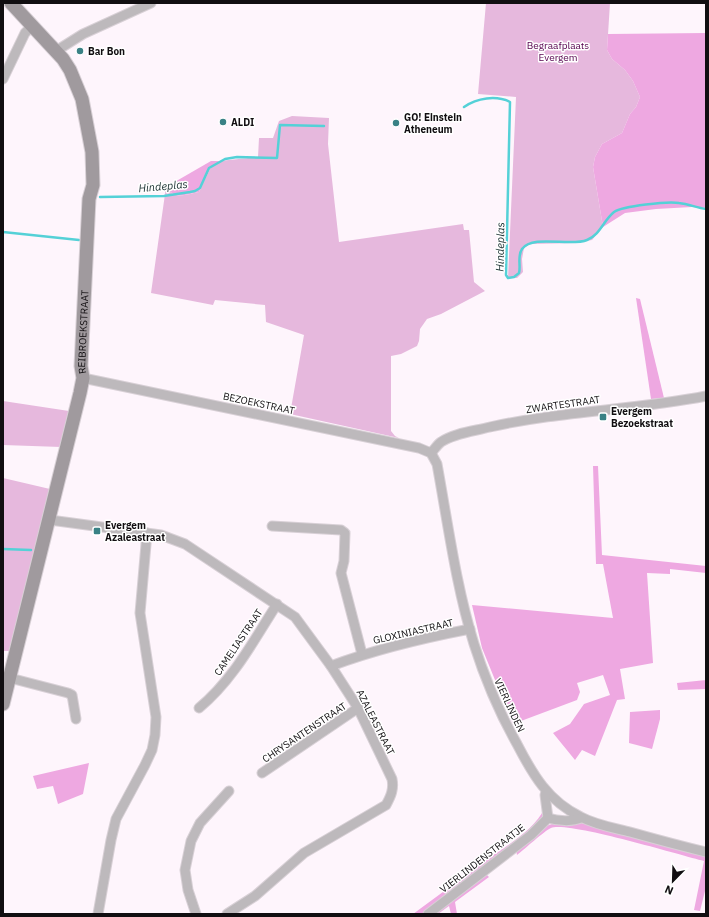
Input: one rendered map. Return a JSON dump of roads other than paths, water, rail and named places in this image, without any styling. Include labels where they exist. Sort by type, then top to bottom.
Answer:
[{"type":"street","name":"REIBROEKSTRAAT","points":[[3,704],[50,520],[83,378],[81,366],[89,199],[93,185],[92,152],[82,98],[70,70],[56,51],[11,3]]},
{"type":"street","points":[[56,51],[83,34],[151,3]]},
{"type":"street","points":[[3,80],[25,33],[32,26]]},
{"type":"street","name":"BEZOEKSTRAAT","points":[[83,378],[419,448],[431,453]]},
{"type":"street","name":"ZWARTESTRAAT","points":[[431,453],[439,443],[452,437],[501,425],[545,417],[680,401],[706,396]]},
{"type":"street","name":"VIERLINDEN","points":[[431,453],[437,464],[460,587],[470,629],[488,684],[500,712],[532,772],[546,792],[581,818],[603,826],[706,852]]},
{"type":"street","name":"AZALEASTRAAT","points":[[50,520],[161,535],[185,544],[295,617],[331,666],[358,708],[392,778],[393,785],[390,799],[386,805],[304,853],[255,896],[227,914]]},
{"type":"street","name":"GLOXINIASTRAAT","points":[[272,526],[341,530],[345,533],[344,561],[341,572],[362,654]]},
{"type":"street","points":[[98,914],[116,819],[146,766],[152,750],[155,735],[156,717],[140,612],[147,533]]},
{"type":"street","name":"CAMELIASTRAAT","points":[[199,708],[211,698],[228,679],[277,604]]},
{"type":"street","name":"GLOXINIASTRAAT","points":[[331,666],[362,654],[470,629]]},
{"type":"street","points":[[10,678],[72,695],[76,719]]},
{"type":"street","name":"CHRYSANTENSTRAAT","points":[[262,773],[358,708]]},
{"type":"street","points":[[196,914],[188,890],[185,870],[191,841],[200,823],[229,791]]},
{"type":"street","points":[[546,792],[545,795],[548,818],[557,820],[577,820],[581,818]]},
{"type":"street","name":"VIERLINDENSTRAATJE","points":[[428,914],[531,835],[548,818]]},
{"type":"waterway","name":"Hindeplas","points":[[464,107],[475,101],[487,98],[510,102],[506,275],[508,278],[514,277],[519,273],[519,258],[522,249],[527,245],[543,241],[580,242],[587,240],[595,235],[614,212],[619,210],[646,204],[665,203],[683,204],[706,209]]},
{"type":"waterway","name":"Hindeplas","points":[[100,197],[164,196],[195,191],[200,188],[209,168],[225,159],[237,157],[277,158],[280,125],[324,126]]},
{"type":"waterway","name":"Hindeplas","points":[[3,232],[79,240]]},
{"type":"waterway","points":[[3,549],[31,550]]},
{"type":"place","name":"Bar Bon","points":[[80,51]]},
{"type":"place","name":"ALDI","points":[[223,122]]},
{"type":"place","name":"GO! Einstein Atheneum","points":[[396,123]]},
{"type":"place","name":"Evergem Bezoekstraat","points":[[603,417]]},
{"type":"place","name":"Evergem Azaleastraat","points":[[97,531]]},
{"type":"park label","name":"Begraafplaats Evergem","points":[[558,50]]}]
